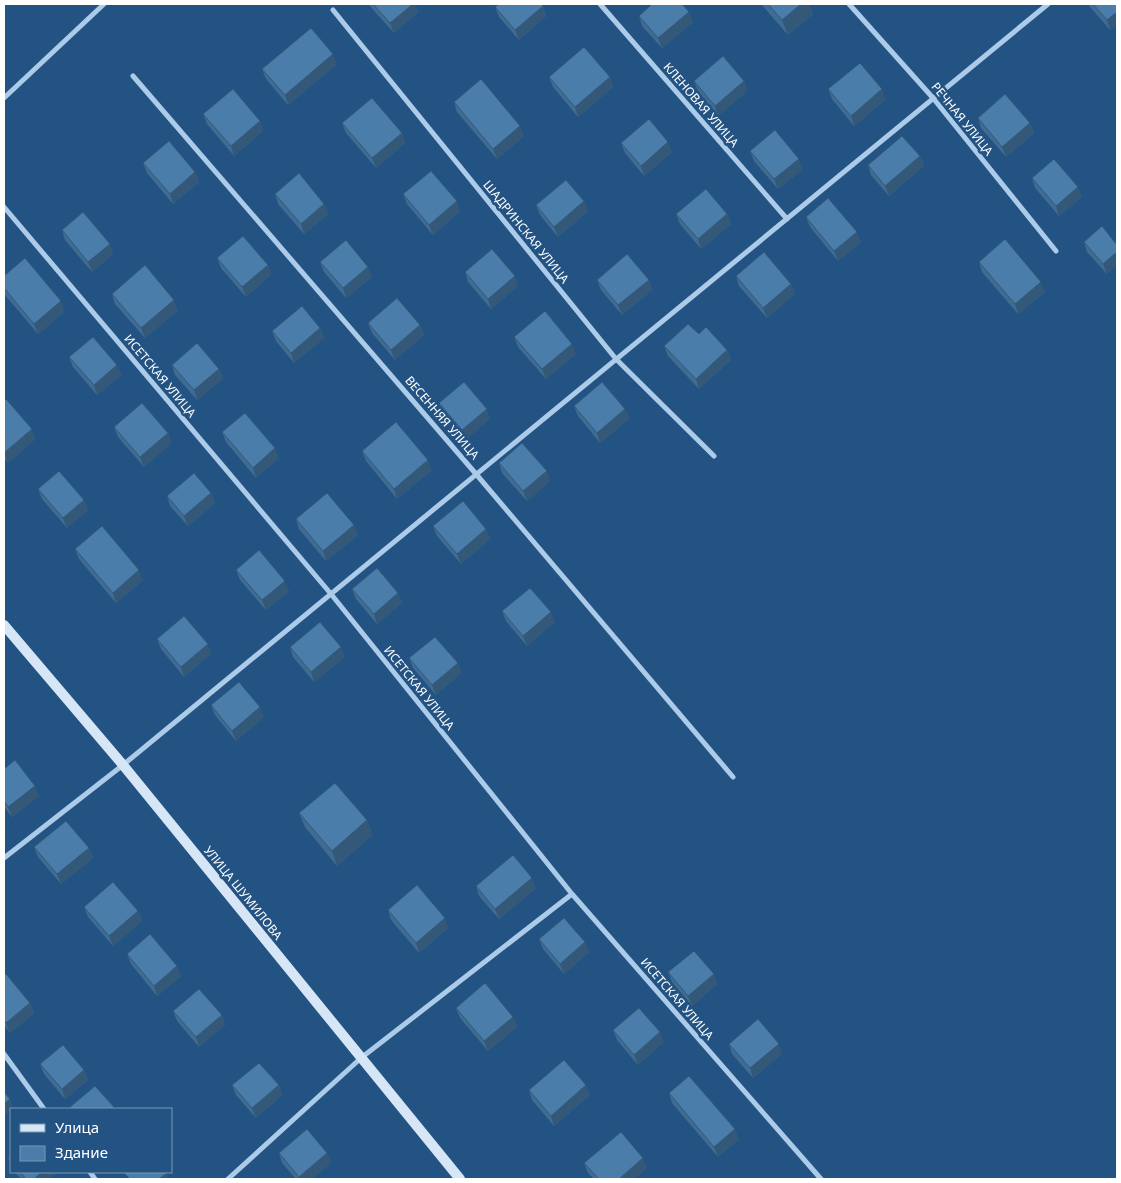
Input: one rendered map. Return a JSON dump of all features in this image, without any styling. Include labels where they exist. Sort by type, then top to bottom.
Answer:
[{"type":"street","points":[[4,98],[104,4]]},
{"type":"street","name":"КЛЕНОВАЯ УЛИЦА","points":[[600,4],[787,219]]},
{"type":"street","name":"РЕЧНАЯ УЛИЦА","points":[[849,4],[933,98],[1056,251]]},
{"type":"street","points":[[4,858],[123,765],[1048,4]]},
{"type":"street","name":"ШАДРИНСКАЯ УЛИЦА","points":[[333,10],[616,359],[714,456]]},
{"type":"street","name":"ВЕСЕННЯЯ УЛИЦА","points":[[132,76],[476,474],[732,777]]},
{"type":"street","name":"ИСЕТСКАЯ УЛИЦА","points":[[4,207],[331,594],[572,894],[821,1179]]},
{"type":"street","name":"УЛИЦА ШУМИЛОВА","points":[[4,625],[123,765],[460,1179]]},
{"type":"street","points":[[228,1179],[361,1058],[572,894]]},
{"type":"street","points":[[4,1054],[43,1108]]},
{"type":"building","points":[[373,4],[413,4],[390,23]]},
{"type":"building","points":[[499,4],[541,4],[543,6],[515,30],[495,7]]},
{"type":"building","points":[[652,4],[682,4],[689,12],[658,38],[639,16]]},
{"type":"building","points":[[768,4],[801,4],[782,20]]},
{"type":"building","points":[[1093,4],[1117,4],[1117,12],[1107,20]]},
{"type":"building","points":[[311,28],[333,54],[285,95],[262,69]]},
{"type":"building","points":[[584,47],[610,77],[575,107],[549,77]]},
{"type":"building","points":[[723,56],[744,81],[715,106],[694,81]]},
{"type":"building","points":[[860,63],[882,89],[851,116],[828,89]]},
{"type":"building","points":[[481,79],[520,126],[493,149],[454,102]]},
{"type":"building","points":[[233,89],[260,121],[231,146],[203,114]]},
{"type":"building","points":[[1005,94],[1030,123],[1002,147],[978,118]]},
{"type":"building","points":[[372,98],[402,133],[372,158],[342,123]]},
{"type":"building","points":[[649,119],[668,142],[641,166],[621,143]]},
{"type":"building","points":[[775,130],[799,159],[774,179],[750,151]]},
{"type":"building","points":[[902,136],[920,156],[885,186],[868,165]]},
{"type":"building","points":[[169,141],[195,172],[170,194],[143,163]]},
{"type":"building","points":[[1054,159],[1078,187],[1056,206],[1032,178]]},
{"type":"building","points":[[431,171],[457,201],[429,225],[403,194]]},
{"type":"building","points":[[299,173],[324,204],[301,224],[275,194]]},
{"type":"building","points":[[566,180],[584,201],[554,227],[536,205]]},
{"type":"building","points":[[706,189],[727,214],[698,239],[676,214]]},
{"type":"building","points":[[828,198],[857,232],[834,251],[806,217]]},
{"type":"building","points":[[83,212],[110,244],[88,262],[62,230]]},
{"type":"building","points":[[1102,226],[1117,245],[1117,252],[1103,264],[1084,242]]},
{"type":"building","points":[[243,236],[268,265],[242,287],[217,258]]},
{"type":"building","points":[[1005,239],[1041,282],[1015,304],[979,262]]},
{"type":"building","points":[[346,240],[368,267],[343,288],[320,262]]},
{"type":"building","points":[[492,249],[515,276],[488,299],[465,272]]},
{"type":"building","points":[[764,252],[791,284],[763,308],[736,276]]},
{"type":"building","points":[[627,254],[649,280],[618,305],[597,280]]},
{"type":"building","points":[[25,258],[61,301],[34,324],[4,288],[4,276]]},
{"type":"building","points":[[145,265],[174,300],[141,328],[112,294]]},
{"type":"building","points":[[397,298],[420,325],[391,350],[368,323]]},
{"type":"building","points":[[302,306],[320,328],[291,353],[272,331]]},
{"type":"building","points":[[545,311],[572,344],[542,369],[514,337]]},
{"type":"building","points":[[688,324],[699,334],[706,327],[727,350],[696,379],[664,346]]},
{"type":"building","points":[[93,337],[117,365],[94,385],[69,357]]},
{"type":"building","points":[[197,343],[219,369],[194,390],[172,365]]},
{"type":"building","points":[[464,382],[487,409],[462,430],[439,403]]},
{"type":"building","points":[[602,382],[625,409],[597,433],[574,406]]},
{"type":"building","points":[[6,399],[32,429],[4,453],[4,401]]},
{"type":"building","points":[[142,403],[168,433],[140,457],[114,427]]},
{"type":"building","points":[[245,413],[275,448],[253,468],[222,432]]},
{"type":"building","points":[[396,422],[428,460],[394,489],[362,451]]},
{"type":"building","points":[[522,443],[547,471],[523,491],[499,463]]},
{"type":"building","points":[[59,471],[84,500],[63,518],[38,489]]},
{"type":"building","points":[[194,473],[211,493],[184,516],[167,496]]},
{"type":"building","points":[[327,493],[354,525],[323,551],[296,519]]},
{"type":"building","points":[[463,501],[486,529],[457,554],[433,526]]},
{"type":"building","points":[[102,526],[139,570],[113,593],[75,549]]},
{"type":"building","points":[[259,550],[285,581],[262,600],[236,570]]},
{"type":"building","points":[[377,568],[398,593],[374,614],[352,589]]},
{"type":"building","points":[[530,588],[551,612],[523,636],[502,611]]},
{"type":"building","points":[[184,616],[208,644],[181,667],[157,639]]},
{"type":"building","points":[[320,622],[341,647],[311,672],[290,647]]},
{"type":"building","points":[[435,637],[458,663],[432,685],[409,658]]},
{"type":"building","points":[[239,682],[260,707],[232,731],[211,705]]},
{"type":"building","points":[[15,760],[35,786],[8,807],[4,801],[4,769]]},
{"type":"building","points":[[335,783],[367,820],[332,851],[299,813]]},
{"type":"building","points":[[66,821],[89,848],[57,874],[34,847]]},
{"type":"building","points":[[513,855],[532,878],[495,909],[476,886]]},
{"type":"building","points":[[113,882],[138,911],[109,936],[84,907]]},
{"type":"building","points":[[417,885],[445,918],[416,943],[388,910]]},
{"type":"building","points":[[564,918],[585,942],[560,964],[539,939]]},
{"type":"building","points":[[150,934],[177,966],[154,986],[127,954]]},
{"type":"building","points":[[694,951],[714,974],[688,996],[668,972]]},
{"type":"building","points":[[6,974],[30,1003],[6,1023],[4,1020],[4,976]]},
{"type":"building","points":[[485,983],[513,1017],[484,1041],[456,1008]]},
{"type":"building","points":[[199,989],[222,1015],[196,1037],[173,1011]]},
{"type":"building","points":[[639,1008],[660,1032],[634,1055],[613,1030]]},
{"type":"building","points":[[758,1019],[779,1044],[750,1068],[729,1044]]},
{"type":"building","points":[[63,1045],[84,1070],[62,1089],[40,1064]]},
{"type":"building","points":[[564,1060],[586,1085],[551,1116],[529,1090]]},
{"type":"building","points":[[259,1063],[279,1085],[252,1108],[232,1085]]},
{"type":"building","points":[[689,1076],[735,1129],[714,1147],[669,1093]]},
{"type":"building","points":[[95,1086],[114,1107],[72,1108],[70,1107]]},
{"type":"building","points":[[4,1092],[10,1099],[4,1104]]},
{"type":"building","points":[[307,1129],[327,1153],[299,1177],[279,1153]]},
{"type":"building","points":[[621,1132],[643,1158],[619,1179],[599,1179],[584,1163]]},
{"type":"building","points":[[21,1173],[41,1173],[34,1179],[26,1179]]},
{"type":"building","points":[[124,1173],[167,1173],[159,1179],[130,1179]]}]
